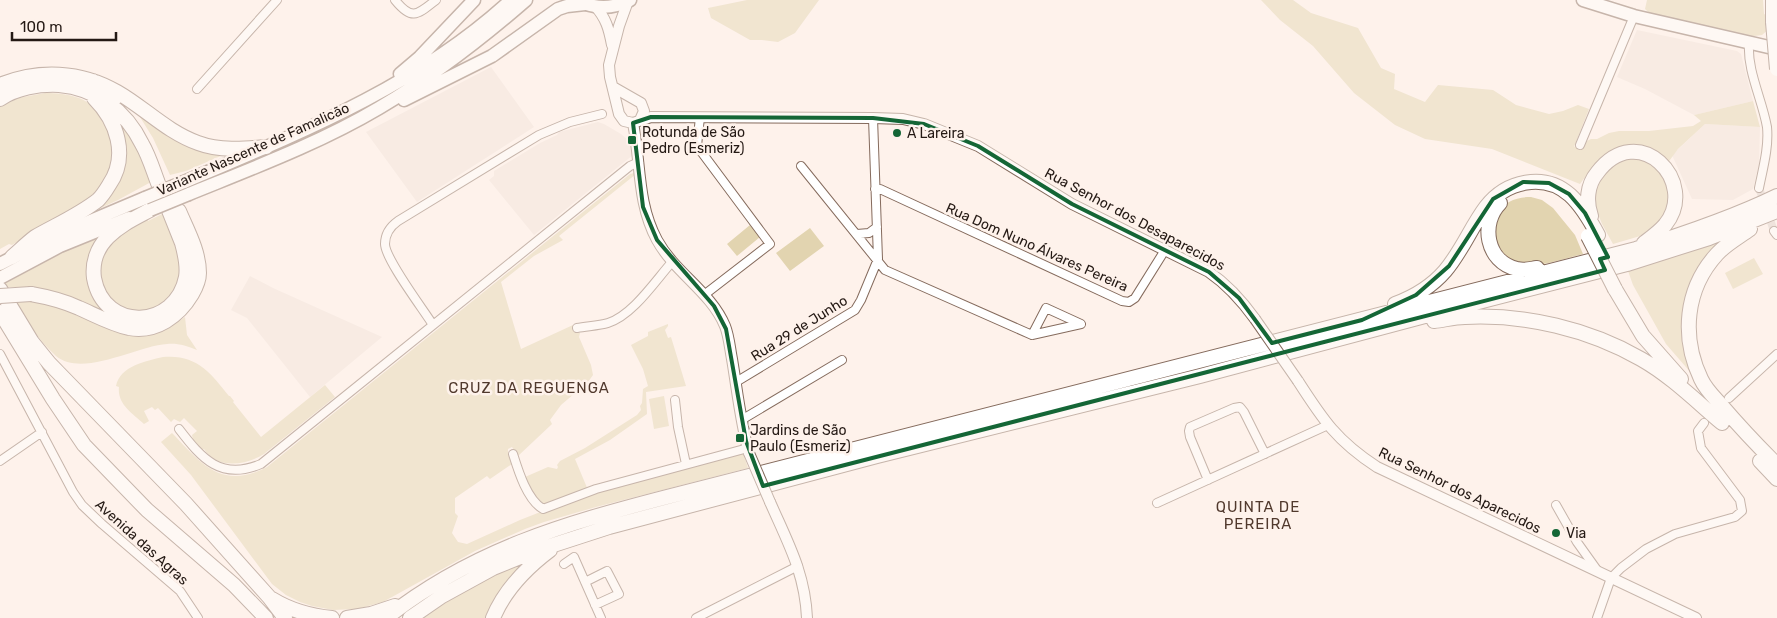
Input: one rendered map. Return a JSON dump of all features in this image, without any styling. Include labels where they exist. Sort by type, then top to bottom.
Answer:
[{"type":"highway","points":[[1773,0],[1777,68]]},
{"type":"highway","points":[[0,85],[26,76],[50,73],[79,77],[122,114],[142,143],[182,243],[187,275],[182,291],[172,305],[159,314],[146,318],[134,318],[120,314],[110,307],[101,296],[93,272],[95,258],[100,246],[147,204]]},
{"type":"highway","points":[[0,99],[7,94],[28,88],[51,85],[91,87],[116,92],[179,135],[200,144],[218,148],[266,148]]},
{"type":"highway","points":[[10,263],[33,238],[81,212],[100,198],[112,180],[120,161],[119,139],[91,87]]},
{"type":"highway","points":[[0,296],[31,294],[59,300],[120,325],[131,328],[143,328],[156,326],[177,314],[187,304],[198,282],[198,260],[194,248],[149,142],[133,114],[115,97],[91,87]]},
{"type":"highway","points":[[1593,236],[1588,200],[1589,187],[1594,176],[1602,166],[1620,154],[1642,152],[1659,161],[1666,169],[1673,184],[1675,201],[1672,213],[1666,224],[1636,249]]},
{"type":"highway","points":[[1362,320],[1376,311],[1401,302],[1431,285],[1454,259],[1486,206],[1500,192],[1524,182],[1541,182],[1563,190],[1580,205],[1635,325],[1651,347],[1777,479]]},
{"type":"highway","points":[[1556,270],[1551,266],[1523,270],[1515,269],[1498,258],[1490,242],[1488,230],[1491,216],[1498,205],[1509,196],[1522,191],[1544,190],[1558,196],[1568,205],[1593,236]]},
{"type":"highway","points":[[386,618],[409,600],[483,558],[527,538],[566,525],[667,497],[1636,249],[1739,214],[1777,196]]},
{"type":"highway","points":[[410,618],[449,592],[493,568],[564,541],[626,522],[799,476],[1200,376],[1646,259],[1777,213]]},
{"type":"highway","points":[[1777,213],[1732,241],[1717,254],[1700,277],[1692,295],[1688,326],[1691,354],[1702,380],[1740,428],[1777,466]]},
{"type":"highway","points":[[1619,288],[1656,342],[1720,411],[1740,428]]},
{"type":"highway","points":[[0,289],[32,342],[49,363],[186,504],[269,597],[285,618]]},
{"type":"highway","points":[[0,312],[53,399],[84,445],[147,510],[226,578],[266,618]]},
{"type":"highway","points":[[1400,322],[1406,326],[1464,317],[1492,317],[1554,325],[1586,334],[1642,359],[1665,375],[1722,423]]},
{"type":"highway","points":[[493,618],[503,598],[516,580],[534,562],[564,541]]},
{"type":"highway","points":[[269,597],[296,610],[311,615],[332,618]]},
{"type":"highway","points":[[347,618],[371,614],[409,600]]},
{"type":"highway","points":[[252,604],[259,618]]},
{"type":"main road","points":[[364,101],[420,57],[474,0]]},
{"type":"main road","name":"Variante Nascente de Famalicão","points":[[147,204],[184,182],[266,148],[364,101],[406,78],[454,47],[511,0]]},
{"type":"main road","name":"Variante Nascente de Famalicão","points":[[0,278],[10,263],[55,236],[147,204],[190,194],[313,142],[351,123],[379,108],[432,74],[486,34],[526,0]]},
{"type":"main road","points":[[1582,0],[1634,16],[1777,49]]},
{"type":"main road","points":[[351,123],[435,86],[492,56],[558,9],[574,4],[586,3],[613,7],[629,1]]},
{"type":"street","points":[[197,89],[277,0]]},
{"type":"street","points":[[395,0],[403,10],[410,14],[418,14],[436,0]]},
{"type":"street","points":[[629,1],[624,9],[609,65],[619,114],[624,121],[636,121]]},
{"type":"street","points":[[586,3],[603,15],[609,26],[613,48]]},
{"type":"street","points":[[1580,145],[1634,16]]},
{"type":"street","points":[[1749,43],[1748,56],[1766,125],[1768,141],[1759,188]]},
{"type":"street","points":[[612,87],[639,101],[643,106],[644,111],[636,121],[639,183],[643,207],[657,240],[672,262],[704,295],[721,316],[726,329],[749,450],[798,566],[806,597],[808,618]]},
{"type":"street","points":[[619,110],[623,101],[632,98]]},
{"type":"street","name":"Rua Senhor dos Desaparecidos","points":[[643,106],[669,118]]},
{"type":"street","points":[[433,325],[388,258],[385,243],[389,230],[398,221],[539,135],[570,122],[602,114]]},
{"type":"street","name":"Rua Senhor dos Desaparecidos","points":[[636,121],[651,117],[873,118],[903,119],[924,124],[978,146],[1072,204],[1218,278],[1239,298],[1298,381]]},
{"type":"street","points":[[700,117],[697,146],[770,244],[704,295]]},
{"type":"street","points":[[873,118],[878,259]]},
{"type":"street","points":[[179,429],[192,447],[212,464],[230,470],[261,464],[630,166],[639,162]]},
{"type":"street","points":[[801,166],[885,270],[1032,335],[1081,324],[1046,308],[1032,335]]},
{"type":"street","name":"Rua Dom Nuno Álvares Pereira","points":[[876,190],[880,189],[1122,301],[1129,302],[1135,298],[1165,250]]},
{"type":"street","points":[[857,234],[869,232],[877,227]]},
{"type":"street","name":"Rua 29 de Junho","points":[[736,382],[855,310],[878,259]]},
{"type":"street","points":[[577,328],[606,323],[622,315],[639,300],[672,262]]},
{"type":"street","name":"Avenida das Agras","points":[[0,354],[73,492],[82,505],[180,591],[198,618]]},
{"type":"street","points":[[1729,398],[1777,354]]},
{"type":"street","points":[[743,419],[842,360]]},
{"type":"street","name":"Rua Senhor dos Aparecidos","points":[[1298,381],[1320,415],[1340,440],[1377,467],[1696,618]]},
{"type":"street","points":[[675,400],[678,427],[686,464]]},
{"type":"street","points":[[1208,480],[1190,437],[1190,427],[1240,407],[1265,454]]},
{"type":"street","points":[[1597,618],[1611,578],[1621,568],[1646,550],[1675,534],[1735,517],[1742,511],[1740,500],[1701,448],[1698,431],[1704,423]]},
{"type":"street","points":[[1157,503],[1328,426]]},
{"type":"street","points":[[0,461],[42,432]]},
{"type":"street","points":[[513,454],[526,488],[537,505],[542,509],[596,490],[686,464],[749,450]]},
{"type":"street","points":[[1556,505],[1577,542],[1598,572]]},
{"type":"street","points":[[564,564],[574,557],[601,618]]},
{"type":"street","points":[[702,617],[798,566]]},
{"type":"street","points":[[585,582],[607,571],[620,594],[595,605]]},
{"type":"highlighted area","points":[[651,117],[873,118],[924,124],[978,146],[1072,204],[1209,272],[1239,298],[1272,343],[1362,320],[1416,295],[1449,266],[1493,199],[1523,182],[1549,183],[1569,194],[1585,213],[1608,257],[1600,259],[1605,270],[763,486],[746,441],[726,329],[714,306],[657,240],[643,207],[633,123]]},
{"type":"shaded area","points":[[747,0],[819,0],[795,33],[778,42],[750,40],[711,18],[708,8]]},
{"type":"shaded area","points":[[1261,0],[1293,0],[1311,13],[1358,28],[1381,68],[1395,74],[1394,89],[1425,102],[1438,85],[1493,90],[1516,105],[1549,114],[1578,105],[1589,109],[1574,147],[1591,139],[1597,139],[1609,133],[1619,131],[1649,131],[1693,126],[1701,121],[1694,115],[1753,101],[1760,127],[1705,124],[1678,149],[1667,164],[1645,150],[1615,155],[1601,161],[1580,184],[1492,149],[1425,139],[1395,125],[1354,93],[1313,46],[1280,20]]},
{"type":"shaded area","points":[[1647,0],[1763,0],[1764,14],[1766,15],[1769,29],[1762,35],[1747,37],[1654,17],[1645,9]]},
{"type":"shaded area","points":[[1637,30],[1737,51],[1741,54],[1753,101],[1694,115],[1645,89],[1617,77]]},
{"type":"shaded area","points":[[491,67],[534,127],[417,202],[366,132]]},
{"type":"shaded area","points":[[45,93],[79,98],[92,106],[102,116],[109,128],[112,142],[109,170],[103,183],[86,201],[12,245],[9,244],[0,249],[0,107],[18,98]]},
{"type":"shaded area","points":[[114,112],[134,142],[151,182],[118,200],[64,225],[117,181]]},
{"type":"shaded area","points":[[140,117],[180,142],[223,155],[186,171],[170,175],[153,138]]},
{"type":"shaded area","points":[[598,122],[621,134],[628,140],[632,144],[633,155],[534,235],[489,180],[494,176],[494,171],[557,135],[559,132]]},
{"type":"shaded area","points":[[1705,124],[1760,127],[1759,164],[1753,189],[1733,200],[1692,199],[1672,155]]},
{"type":"shaded area","points":[[1633,157],[1646,159],[1663,173],[1670,197],[1663,220],[1647,234],[1613,244],[1596,209],[1594,195],[1600,176],[1609,166]]},
{"type":"shaded area","points":[[630,174],[636,174],[559,236],[563,240],[534,256],[501,282],[521,349],[573,325],[576,332],[580,333],[579,337],[591,365],[593,375],[588,382],[561,405],[550,420],[552,424],[518,456],[512,447],[508,449],[512,464],[490,479],[487,476],[455,498],[455,513],[458,516],[452,533],[458,542],[467,544],[520,520],[576,498],[743,452],[748,468],[544,522],[475,551],[383,602],[357,609],[333,610],[312,606],[286,595],[272,584],[191,475],[161,442],[172,433],[203,463],[224,475],[251,474],[267,467]]},
{"type":"shaded area","points":[[1531,197],[1542,200],[1553,208],[1575,235],[1583,254],[1529,266],[1512,262],[1505,255],[1499,247],[1495,228],[1501,209],[1514,200]]},
{"type":"shaded area","points":[[164,213],[179,251],[181,275],[176,291],[165,302],[152,309],[138,311],[124,308],[112,301],[103,289],[100,273],[103,254],[109,245],[122,234],[147,219],[148,221]]},
{"type":"shaded area","points":[[750,225],[760,237],[737,256],[727,244]]},
{"type":"shaded area","points":[[810,228],[824,246],[790,271],[776,253]]},
{"type":"shaded area","points":[[110,230],[91,253],[110,315],[62,296],[26,287],[4,287],[2,283],[30,266]]},
{"type":"shaded area","points":[[1724,240],[1709,255],[1698,271],[1689,288],[1684,306],[1682,324],[1684,343],[1689,362],[1698,381],[1666,344],[1633,285],[1628,271]]},
{"type":"shaded area","points":[[1754,258],[1763,274],[1733,289],[1725,273]]},
{"type":"shaded area","points":[[250,276],[382,337],[310,397],[247,318],[231,310]]},
{"type":"shaded area","points":[[34,300],[158,332],[169,328],[185,317],[187,335],[197,350],[182,345],[167,344],[95,362],[80,364],[67,362],[56,356],[44,344],[14,301]]},
{"type":"shaded area","points":[[668,324],[665,330],[668,338],[671,337],[686,386],[646,392],[647,414],[610,440],[575,459],[588,490],[542,505],[531,491],[525,477],[548,467],[557,469],[560,461],[585,448],[637,415],[641,410],[643,389],[648,386],[643,369],[631,345],[648,336],[648,332]]},
{"type":"shaded area","points":[[163,357],[185,358],[201,366],[230,396],[261,437],[325,385],[335,397],[264,454],[241,463],[224,463],[210,456],[193,440],[192,435],[197,431],[184,418],[180,422],[174,419],[171,422],[158,408],[155,410],[152,407],[144,411],[149,421],[144,424],[130,412],[120,398],[119,387],[116,386],[118,379],[128,369],[149,360]]},
{"type":"shaded area","points":[[664,396],[669,426],[654,429],[649,399]]},
{"type":"shaded area","points":[[526,561],[487,618],[420,618],[477,584]]},
{"type":"tunnel","points":[[1759,188],[1774,231]]},
{"type":"place","name":"A Lareira","points":[[897,133]]},
{"type":"place","name":"Rotunda de São Pedro (Esmeriz)","points":[[632,140]]},
{"type":"place","name":"Jardins de São Paulo (Esmeriz)","points":[[740,438]]},
{"type":"place","name":"Via","points":[[1556,533]]},
{"type":"district","name":"CRUZ DA REGUENGA","points":[[529,388]]},
{"type":"district","name":"QUINTA DE PEREIRA","points":[[1258,516]]}]
